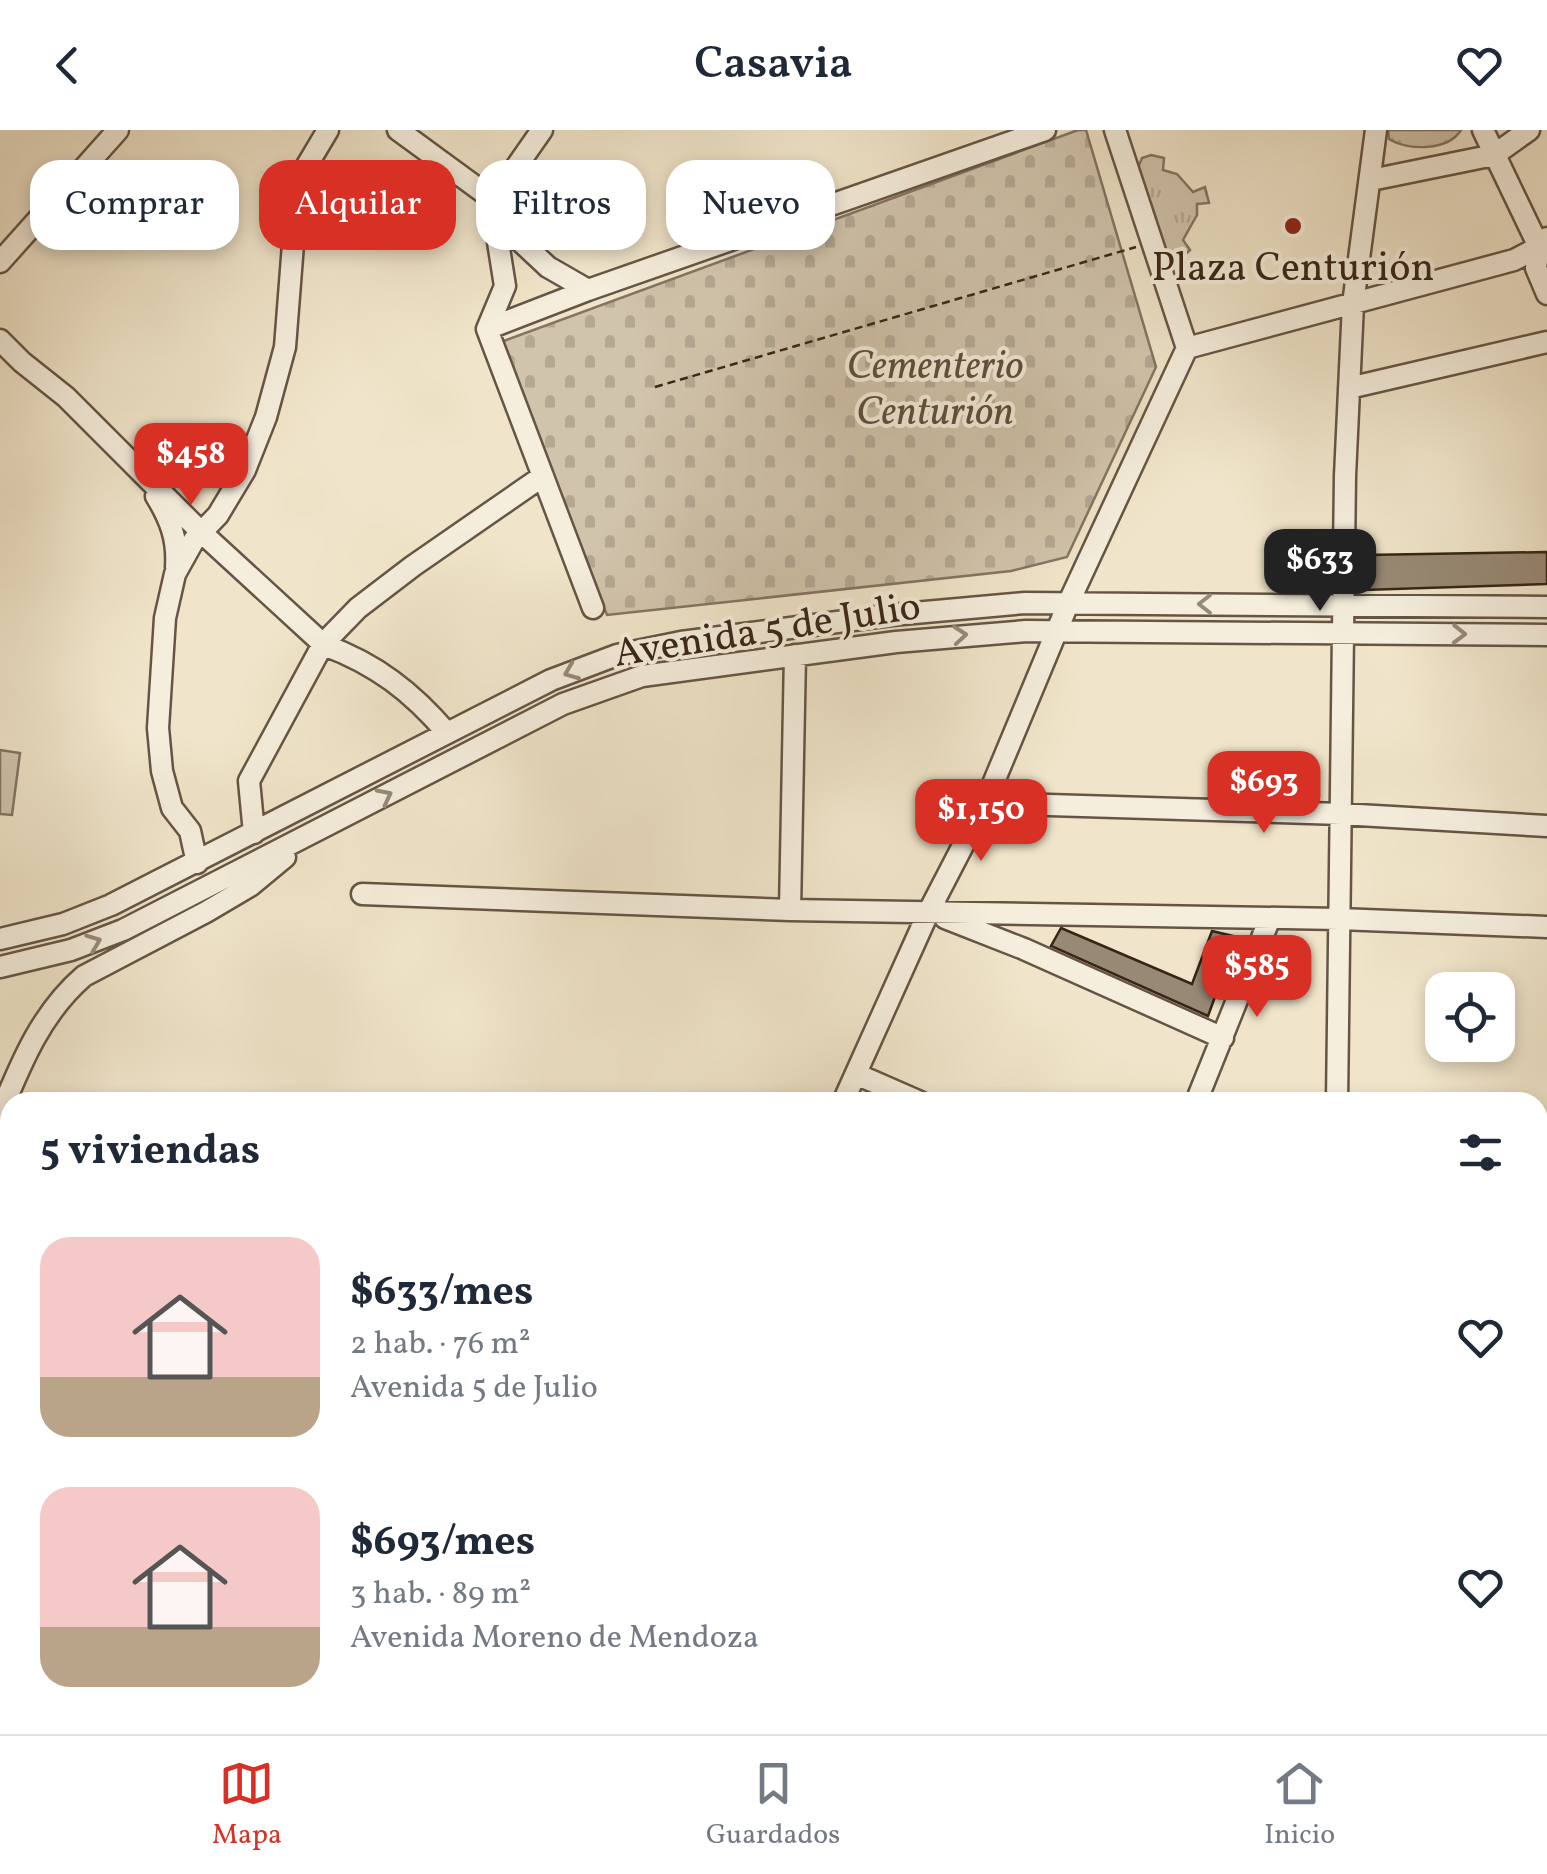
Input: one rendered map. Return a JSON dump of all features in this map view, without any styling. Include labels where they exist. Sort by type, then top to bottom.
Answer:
[{"type":"street","points":[[0,262],[118,130]]},
{"type":"street","points":[[175,574],[245,470],[266,416],[285,347],[297,194],[303,172],[328,130]]},
{"type":"street","points":[[398,130],[476,187]]},
{"type":"street","points":[[521,160],[542,130]]},
{"type":"street","points":[[487,329],[1044,130]]},
{"type":"street","points":[[848,1092],[929,911],[984,803],[1068,604],[1186,348],[1114,130]]},
{"type":"street","points":[[1337,1092],[1345,476],[1353,304],[1376,130]]},
{"type":"street","points":[[1483,130],[1544,245],[1536,268],[1547,294]]},
{"type":"street","points":[[1371,180],[1494,154],[1529,130]]},
{"type":"street","points":[[1186,348],[1514,260],[1544,245]]},
{"type":"street","points":[[500,250],[506,286],[487,329],[593,608]]},
{"type":"street","points":[[530,250],[548,266],[588,290]]},
{"type":"street","points":[[0,340],[66,397],[201,532],[324,644],[354,656],[394,680],[420,700],[448,733]]},
{"type":"street","points":[[1349,388],[1547,342]]},
{"type":"street","points":[[134,462],[171,522],[177,545],[165,618],[158,728],[162,772],[172,808],[190,831],[197,862]]},
{"type":"street","points":[[254,833],[249,781],[324,644],[358,608],[543,476]]},
{"type":"street","name":"Avenida 5 de Julio","points":[[0,939],[90,915],[551,680],[636,650],[941,609],[1068,604],[1547,608]]},
{"type":"street","name":"Avenida 5 de Julio","points":[[0,966],[46,958],[100,940],[563,704],[662,673],[962,635],[1058,631],[1547,634]]},
{"type":"street","points":[[790,910],[795,655]]},
{"type":"street","points":[[984,803],[1341,814],[1547,826]]},
{"type":"street","points":[[9,1092],[27,1049],[61,996],[84,976],[250,886],[318,831]]},
{"type":"street","points":[[362,894],[790,910],[1339,919],[1547,927]]},
{"type":"street","points":[[929,911],[1223,1038]]},
{"type":"street","points":[[1200,1092],[1270,918]]},
{"type":"street","points":[[856,1074],[897,1092]]},
{"type":"path","points":[[654,387],[1121,248],[1152,244]]},
{"type":"green space","name":"Cementerio Centurión","points":[[1086,130],[1156,367],[1067,557],[1011,571],[607,615],[501,342],[751,250],[835,250],[835,219]]},
{"type":"green space","points":[[1388,130],[1461,130],[1447,142],[1417,147],[1389,139]]},
{"type":"green space","points":[[1142,158],[1164,158],[1163,170],[1177,174],[1193,192],[1205,187],[1209,203],[1197,204],[1197,215],[1183,240],[1190,250],[1180,259],[1164,260],[1137,170]]},
{"type":"green space","points":[[0,750],[20,753],[12,815],[0,814]]},
{"type":"building","points":[[1547,552],[1547,584],[1364,590],[1365,555]]},
{"type":"building","points":[[1061,928],[1192,984],[1212,931],[1237,937],[1208,1016],[1051,946]]},
{"type":"place","name":"Plaza Centurión","points":[[1293,226]]}]
